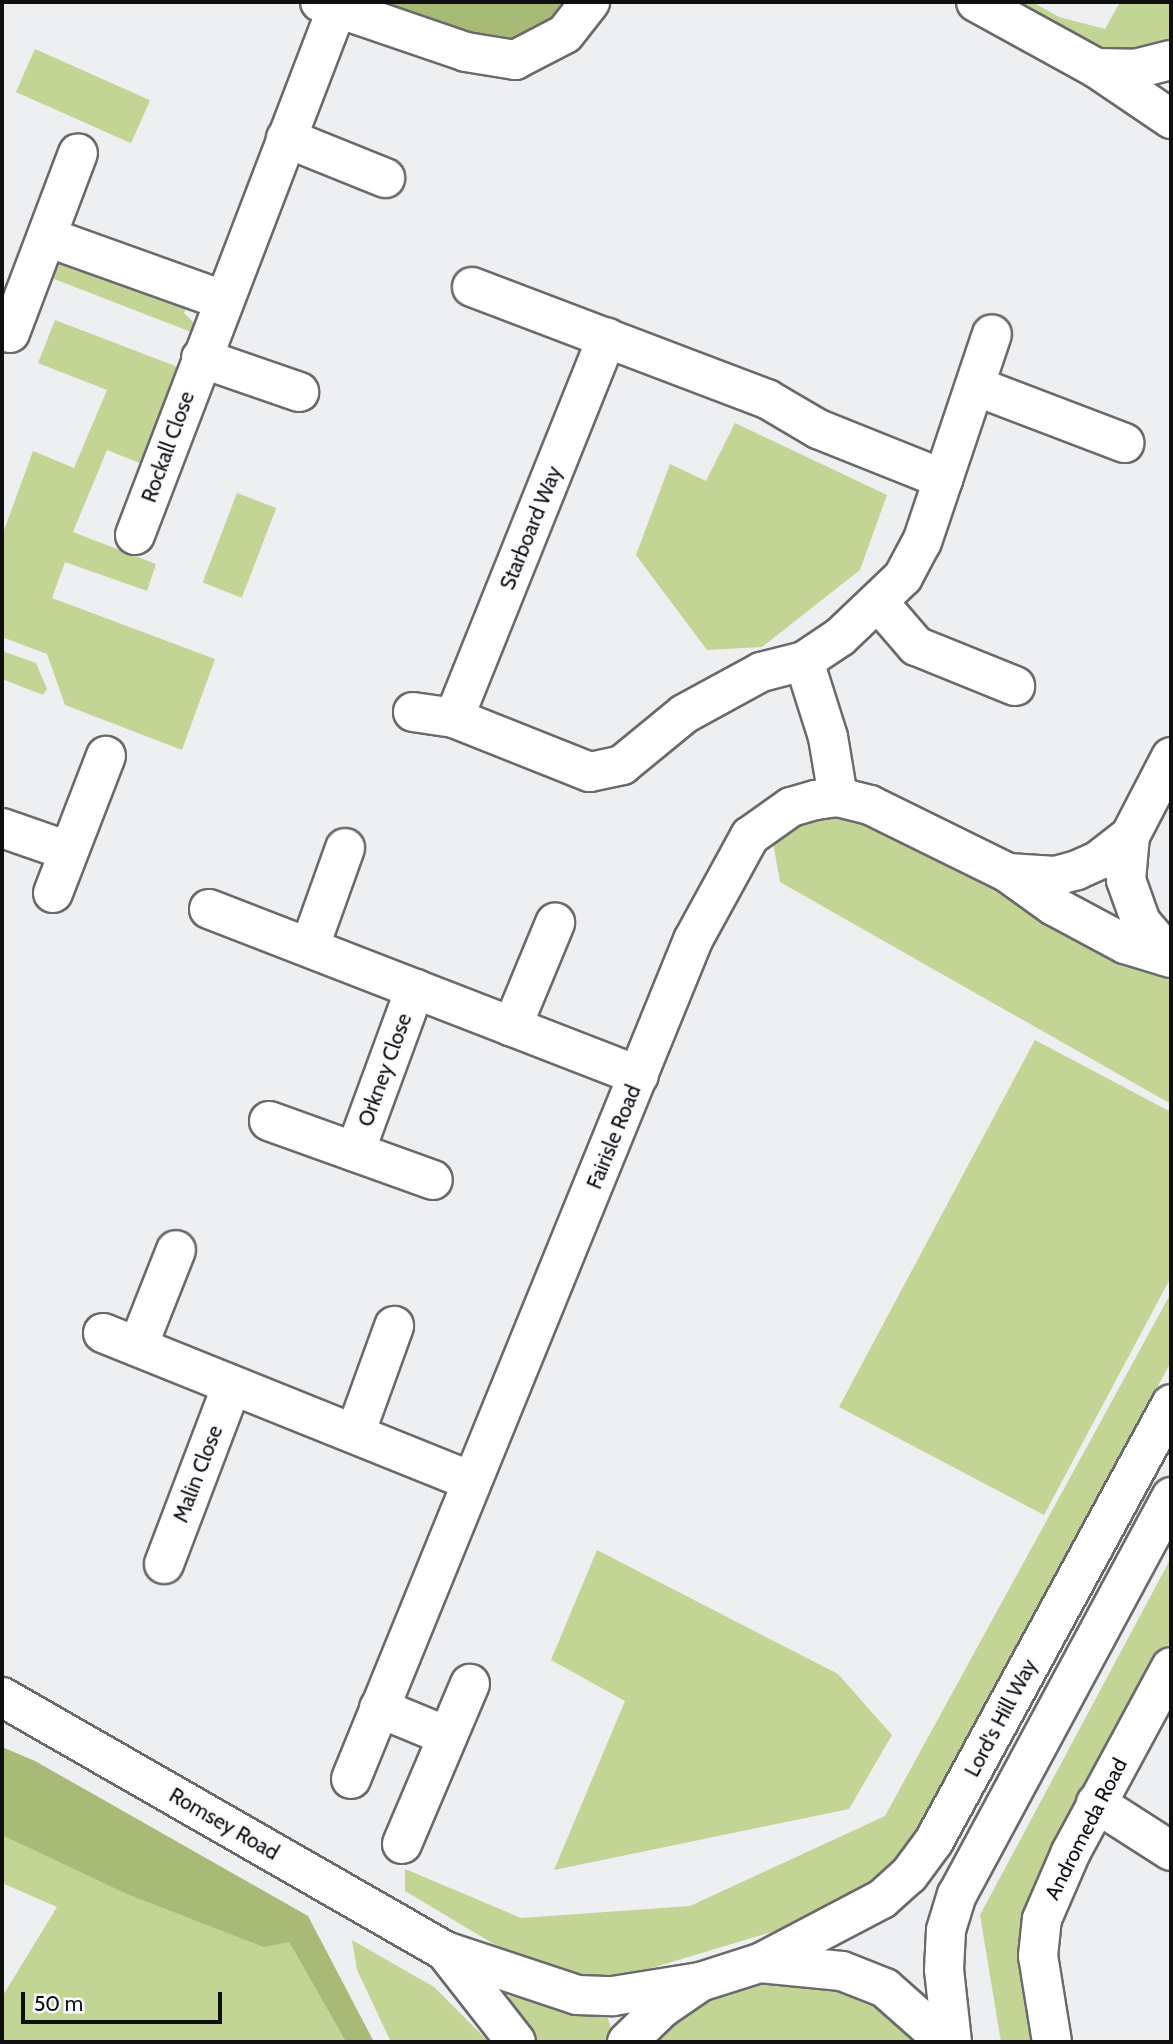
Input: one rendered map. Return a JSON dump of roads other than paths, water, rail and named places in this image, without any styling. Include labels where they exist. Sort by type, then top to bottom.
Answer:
[{"type":"street","points":[[329,5],[466,52],[515,60],[565,34],[590,2]]},
{"type":"street","points":[[976,2],[1096,68],[1171,119]]},
{"type":"street","name":"Rockall Close","points":[[135,536],[286,138],[329,5]]},
{"type":"street","points":[[1096,68],[1157,67],[1171,60]]},
{"type":"street","points":[[286,138],[385,178]]},
{"type":"street","points":[[10,333],[78,153]]},
{"type":"street","points":[[47,237],[223,300]]},
{"type":"street","points":[[472,287],[767,399],[818,429],[943,479]]},
{"type":"street","points":[[413,712],[454,718],[590,772],[622,765],[684,714],[761,672],[804,661],[880,603],[903,577],[922,542],[992,334]]},
{"type":"street","name":"Starboard Way","points":[[454,718],[607,338]]},
{"type":"street","points":[[201,358],[299,392]]},
{"type":"street","points":[[975,386],[1124,443]]},
{"type":"street","points":[[880,603],[916,646],[1015,686]]},
{"type":"street","points":[[804,661],[828,737],[838,797],[915,823],[1008,873],[1054,906],[1125,944],[1171,958]]},
{"type":"street","points":[[53,892],[106,756]]},
{"type":"street","points":[[1171,757],[1130,836],[1126,880],[1131,901],[1154,941],[1171,958]]},
{"type":"street","name":"Fairisle Road","points":[[351,1779],[639,1076],[692,940],[750,836],[791,807],[838,797]]},
{"type":"street","points":[[2,828],[68,851]]},
{"type":"street","points":[[1008,873],[1055,876],[1077,870],[1099,860],[1130,836]]},
{"type":"street","points":[[310,946],[345,848]]},
{"type":"street","name":"Orkney Close","points":[[209,909],[639,1076]]},
{"type":"street","points":[[512,1027],[555,923]]},
{"type":"street","name":"Orkney Close","points":[[355,1152],[415,989]]},
{"type":"street","name":"Orkney Close","points":[[270,1121],[433,1180]]},
{"type":"street","points":[[176,1250],[120,1340],[471,1481]]},
{"type":"street","points":[[355,1434],[394,1326]]},
{"type":"street","name":"Malin Close","points":[[164,1564],[232,1385]]},
{"type":"street","name":"Lord's Hill Way","points":[[760,1963],[882,1899],[909,1875],[934,1841],[1171,1404]]},
{"type":"street","points":[[949,2042],[944,1970],[946,1930],[957,1895],[1171,1497]]},
{"type":"street","name":"Andromeda Road","points":[[1052,2042],[1038,1956],[1042,1919],[1096,1803],[1171,1667]]},
{"type":"street","points":[[402,1844],[470,1684]]},
{"type":"street","name":"Romsey Road","points":[[2,1697],[445,1951],[577,1995],[613,1996],[701,1982]]},
{"type":"street","points":[[379,1708],[447,1736]]},
{"type":"street","points":[[1096,1803],[1171,1851]]},
{"type":"street","name":"Romsey Road","points":[[445,1951],[516,2042]]},
{"type":"street","points":[[627,2042],[662,2008],[701,1982],[760,1963],[842,1971],[885,1989],[949,2042]]}]
